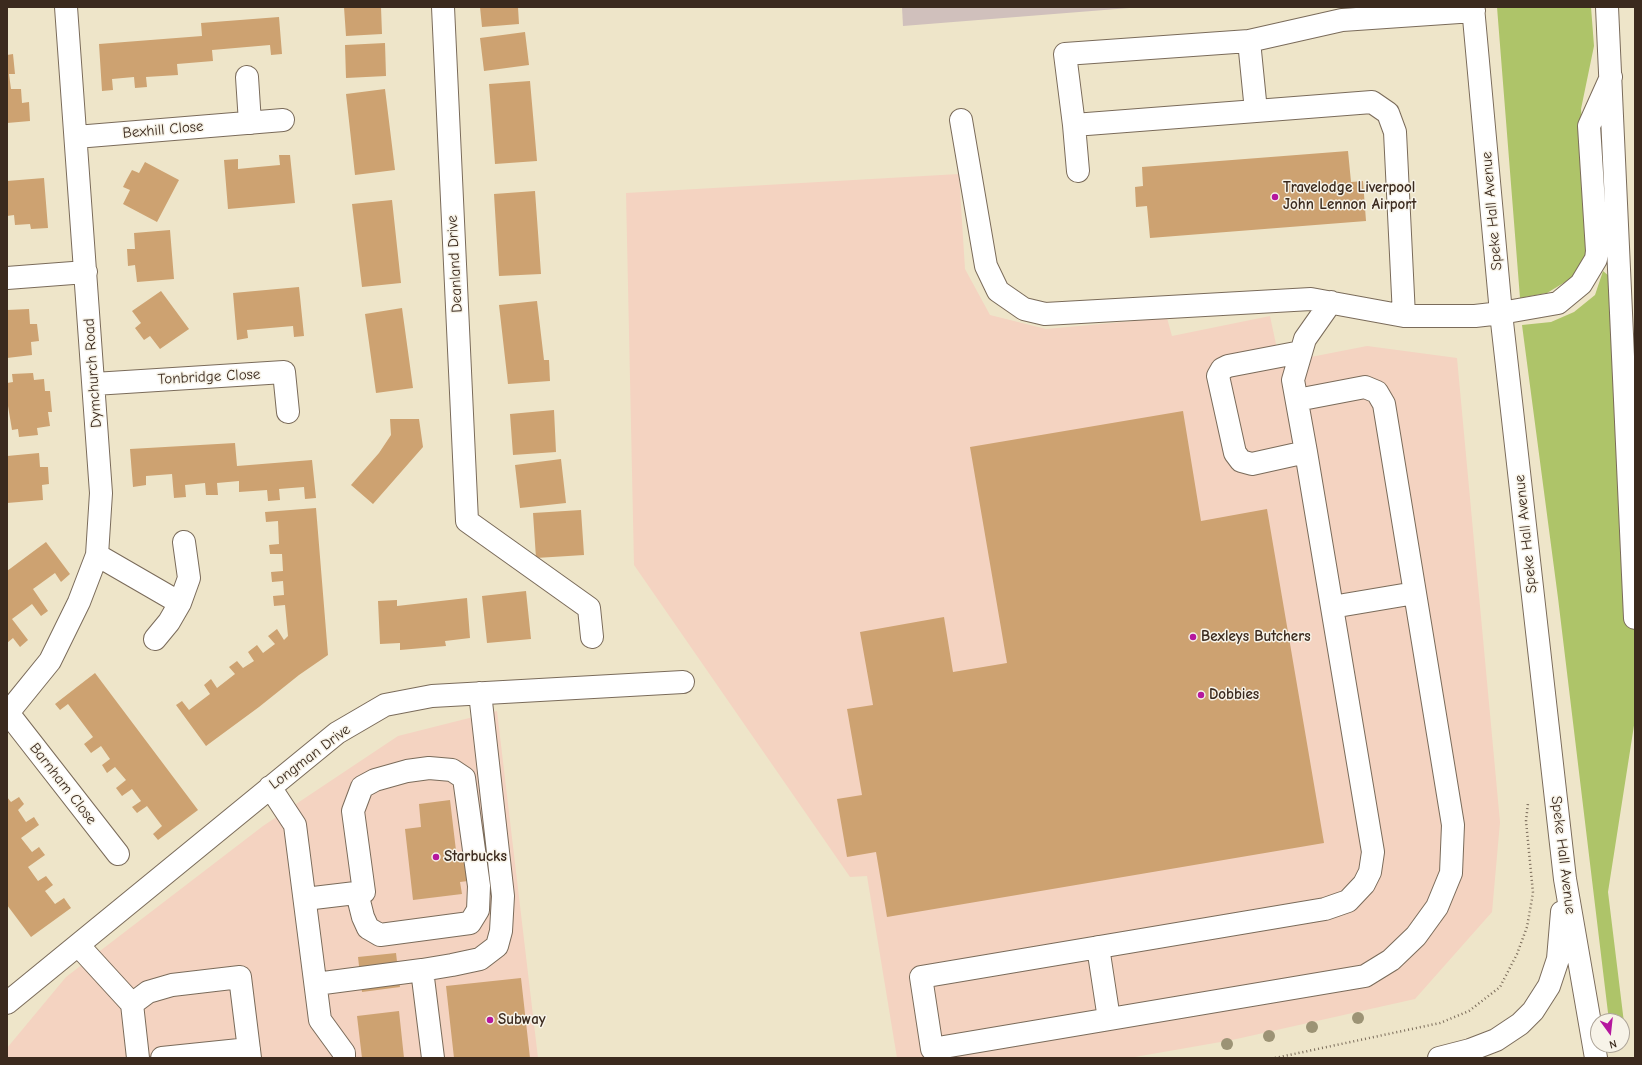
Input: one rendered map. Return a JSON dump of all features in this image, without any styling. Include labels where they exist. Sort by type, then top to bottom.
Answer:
[{"type":"street","name":"Dymchurch Road","points":[[8,713],[50,661],[79,602],[97,555],[101,493],[66,7]]},
{"type":"street","name":"Deanland Drive","points":[[443,7],[467,521],[590,608],[592,637]]},
{"type":"street","points":[[1607,7],[1635,618]]},
{"type":"street","points":[[1078,171],[1065,54],[1249,41],[1341,14],[1474,9]]},
{"type":"street","name":"Speke Hall Avenue","points":[[1474,9],[1501,313],[1565,879],[1596,1058]]},
{"type":"street","points":[[1249,41],[1256,112]]},
{"type":"street","points":[[247,77],[250,123]]},
{"type":"street","points":[[961,120],[986,266],[998,291],[1024,309],[1045,314],[1311,299],[1404,316],[1475,316],[1558,303],[1581,284],[1596,259],[1597,251],[1589,126],[1611,77]]},
{"type":"street","points":[[1074,125],[1372,102],[1388,112],[1395,132],[1404,316]]},
{"type":"street","name":"Bexhill Close","points":[[76,136],[283,120]]},
{"type":"street","points":[[7,278],[86,272]]},
{"type":"street","points":[[1296,400],[1365,387],[1377,392],[1384,404],[1453,825],[1451,872],[1437,907],[1416,936],[1391,960],[1365,976],[932,1049],[921,977],[1324,909],[1348,901],[1364,884],[1370,872],[1373,852],[1306,452],[1296,400],[1293,380],[1305,340],[1331,302]]},
{"type":"street","points":[[1301,352],[1228,366],[1222,369],[1218,376],[1235,453],[1241,461],[1252,464],[1306,452]]},
{"type":"street","name":"Tonbridge Close","points":[[94,384],[284,372],[288,412]]},
{"type":"street","points":[[155,639],[170,622],[180,603],[189,578],[184,542]]},
{"type":"street","points":[[97,555],[180,603]]},
{"type":"street","points":[[1332,607],[1415,593]]},
{"type":"street","name":"Longman Drive","points":[[7,1003],[337,733],[385,705],[432,696],[683,682]]},
{"type":"street","points":[[316,984],[452,965],[480,959],[497,946],[501,931],[503,896],[480,693]]},
{"type":"street","name":"Barnham Close","points":[[8,713],[118,854]]},
{"type":"street","points":[[305,899],[364,892],[353,811],[362,787],[375,780],[408,771],[429,768],[452,770],[464,778],[479,886],[478,910],[470,923],[380,934],[368,928],[363,917],[357,893]]},
{"type":"street","points":[[270,788],[295,825],[320,1020],[344,1053],[344,1058]]},
{"type":"street","points":[[1439,1058],[1470,1050],[1496,1040],[1520,1024],[1533,1011],[1549,986],[1558,959],[1565,879]]},
{"type":"street","points":[[78,945],[132,1004],[138,1058]]},
{"type":"street","points":[[1098,948],[1109,1019]]},
{"type":"street","points":[[422,970],[433,1058]]},
{"type":"street","points":[[132,1004],[148,992],[172,985],[240,977],[250,1054],[162,1058]]},
{"type":"path","points":[[1275,1058],[1440,1023],[1469,1012],[1500,987],[1517,954],[1527,927],[1533,893],[1526,821],[1529,798]]},
{"type":"shaded area","points":[[902,7],[1142,7],[903,26]]},
{"type":"shaded area","points":[[959,174],[965,269],[990,315],[1046,329],[1167,318],[1172,336],[1270,316],[1280,363],[1367,346],[1457,358],[1500,822],[1492,912],[1415,999],[1232,1040],[1129,1058],[897,1058],[867,876],[850,877],[634,565],[626,193]]},
{"type":"shaded area","points":[[497,711],[538,1058],[7,1058],[7,1048],[66,977],[263,826],[398,736]]},
{"type":"green space","points":[[1497,7],[1591,7],[1594,46],[1581,109],[1591,252],[1575,276],[1547,293],[1520,298]]},
{"type":"green space","points":[[1603,271],[1609,276],[1635,582],[1635,719],[1608,892],[1623,1013],[1608,1013],[1558,598],[1522,325],[1551,322],[1574,312],[1595,295]]},
{"type":"building","points":[[344,7],[381,7],[382,34],[346,36]]},
{"type":"building","points":[[480,7],[518,7],[519,24],[482,27]]},
{"type":"building","points":[[279,17],[282,54],[271,55],[270,45],[212,50],[213,61],[177,64],[178,75],[146,77],[147,87],[135,88],[134,77],[112,79],[113,90],[102,91],[99,44],[202,36],[201,23]]},
{"type":"building","points":[[525,32],[529,65],[484,71],[480,38]]},
{"type":"building","points":[[385,43],[386,76],[346,78],[345,45]]},
{"type":"building","points":[[13,54],[15,74],[9,74],[11,89],[21,89],[22,103],[29,102],[30,121],[7,123],[7,55]]},
{"type":"building","points":[[530,81],[537,161],[495,164],[489,84]]},
{"type":"building","points":[[385,89],[395,170],[355,175],[346,94]]},
{"type":"building","points":[[1348,151],[1351,182],[1363,181],[1366,221],[1150,238],[1147,206],[1136,207],[1135,187],[1143,186],[1142,167]]},
{"type":"building","points":[[279,155],[290,155],[295,203],[228,209],[224,160],[238,159],[238,169],[280,165]]},
{"type":"building","points":[[145,162],[179,180],[157,222],[123,204],[130,190],[123,187],[127,179],[132,170],[139,173]]},
{"type":"building","points":[[44,178],[48,228],[31,229],[30,224],[15,225],[14,215],[7,216],[7,181]]},
{"type":"building","points":[[535,191],[541,274],[499,276],[494,194]]},
{"type":"building","points":[[392,200],[401,283],[362,287],[352,204]]},
{"type":"building","points":[[170,230],[174,279],[137,282],[135,265],[128,266],[127,249],[135,249],[134,233]]},
{"type":"building","points":[[299,287],[304,336],[294,337],[293,326],[247,330],[248,338],[237,340],[233,293]]},
{"type":"building","points":[[161,291],[189,329],[160,349],[150,336],[144,340],[135,328],[141,323],[132,311]]},
{"type":"building","points":[[537,301],[544,360],[549,360],[550,381],[508,384],[499,305]]},
{"type":"building","points":[[402,308],[413,388],[376,393],[365,314]]},
{"type":"building","points":[[29,309],[30,324],[37,324],[39,341],[31,342],[32,355],[7,358],[7,310]]},
{"type":"building","points":[[33,373],[34,380],[44,379],[45,391],[50,391],[52,412],[48,412],[50,426],[37,428],[38,435],[19,437],[18,429],[12,430],[8,406],[7,383],[13,382],[12,374]]},
{"type":"building","points":[[554,410],[556,452],[513,455],[510,414]]},
{"type":"building","points":[[1183,411],[1201,521],[1267,509],[1324,843],[887,917],[876,852],[847,857],[837,799],[862,795],[847,709],[873,705],[860,632],[944,617],[953,672],[1007,663],[970,447]]},
{"type":"building","points":[[390,419],[419,419],[423,447],[373,504],[351,485],[379,453],[391,435]]},
{"type":"building","points":[[235,443],[237,466],[312,460],[316,498],[305,499],[304,487],[279,489],[280,500],[268,501],[267,490],[239,492],[239,481],[217,483],[218,495],[206,495],[205,483],[185,485],[186,497],[174,498],[172,474],[146,476],[146,485],[133,487],[130,449]]},
{"type":"building","points":[[39,453],[40,467],[48,467],[49,484],[42,485],[43,500],[7,503],[7,456]]},
{"type":"building","points":[[561,459],[566,503],[520,508],[515,465]]},
{"type":"building","points":[[316,508],[328,655],[299,675],[206,746],[176,705],[182,701],[189,710],[210,694],[204,685],[211,679],[217,688],[235,674],[229,667],[237,661],[243,668],[254,661],[248,652],[257,645],[263,653],[275,644],[268,636],[277,629],[284,640],[288,636],[285,605],[274,606],[273,596],[284,595],[283,581],[272,582],[271,572],[283,571],[282,554],[270,554],[269,545],[279,544],[278,521],[266,522],[265,512]]},
{"type":"building","points":[[581,510],[584,555],[536,558],[533,513]]},
{"type":"building","points":[[46,542],[70,574],[61,582],[55,573],[33,589],[48,611],[41,616],[32,604],[12,619],[28,640],[20,647],[13,638],[7,643],[7,571]]},
{"type":"building","points":[[526,591],[531,639],[487,643],[482,596]]},
{"type":"building","points":[[467,598],[470,638],[445,641],[446,646],[400,650],[400,643],[380,644],[378,601],[397,600],[397,606]]},
{"type":"building","points":[[95,673],[198,810],[158,840],[153,834],[162,826],[147,806],[137,813],[132,807],[141,801],[132,789],[122,796],[116,788],[126,780],[115,767],[107,773],[102,765],[110,759],[101,746],[91,753],[84,744],[93,737],[68,704],[60,710],[55,704]]},
{"type":"building","points":[[7,797],[11,802],[19,797],[24,804],[18,810],[26,822],[34,817],[39,825],[21,838],[32,852],[39,847],[45,855],[28,867],[38,881],[46,876],[53,885],[45,891],[55,904],[64,898],[71,908],[31,937],[7,905]]},
{"type":"building","points":[[450,800],[457,859],[466,858],[468,881],[460,882],[462,894],[413,900],[405,829],[421,827],[419,804]]},
{"type":"building","points":[[396,953],[400,987],[362,992],[358,957]]},
{"type":"building","points":[[521,978],[530,1058],[454,1058],[446,986]]},
{"type":"building","points":[[399,1011],[404,1058],[362,1058],[357,1016]]},
{"type":"place","name":"Travelodge Liverpool John Lennon Airport","points":[[1275,197]]},
{"type":"place","name":"Bexleys Butchers","points":[[1193,637]]},
{"type":"place","name":"Dobbies","points":[[1201,695]]},
{"type":"place","name":"Starbucks","points":[[436,857]]},
{"type":"place","name":"Subway","points":[[490,1020]]}]
